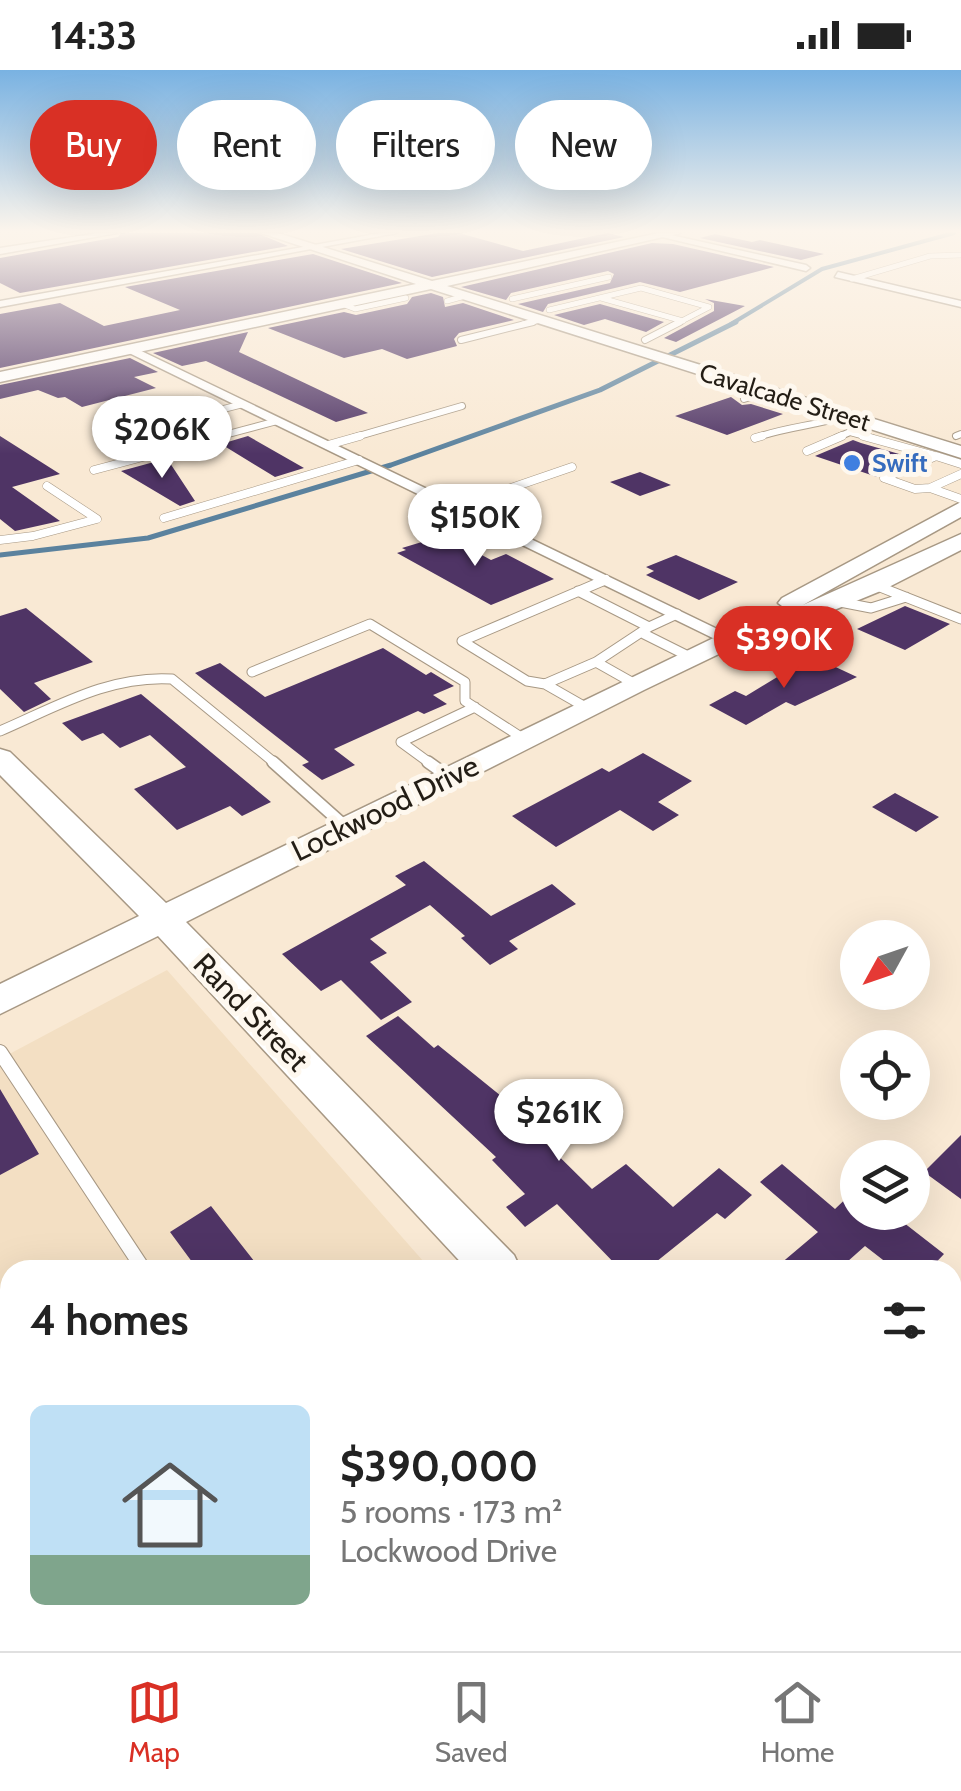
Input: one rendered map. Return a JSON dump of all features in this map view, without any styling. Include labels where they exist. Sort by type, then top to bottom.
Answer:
[{"type":"main road","points":[[0,377],[329,307]]},
{"type":"main road","name":"Cavalcade Street","points":[[510,307],[644,340],[848,424],[869,424],[955,447]]},
{"type":"main road","name":"Cavalcade Street","points":[[528,307],[587,335],[653,356],[678,355],[796,387],[955,447]]},
{"type":"main road","points":[[587,335],[608,329]]},
{"type":"main road","points":[[771,393],[796,387]]},
{"type":"main road","name":"Lockwood Drive","points":[[772,619],[798,595],[961,508]]},
{"type":"main road","name":"Lockwood Drive","points":[[0,1000],[690,657],[772,619],[808,612],[875,585],[961,541]]},
{"type":"main road","points":[[875,554],[911,567]]},
{"type":"main road","name":"Rand Street","points":[[4,767],[162,919],[488,1260]]},
{"type":"street","points":[[130,349],[728,639]]},
{"type":"lane","points":[[461,340],[572,307]]},
{"type":"lane","points":[[633,307],[684,321]]},
{"type":"lane","points":[[644,340],[708,307]]},
{"type":"lane","points":[[744,399],[771,393]]},
{"type":"lane","points":[[134,432],[242,404]]},
{"type":"lane","points":[[328,445],[462,406]]},
{"type":"lane","points":[[94,470],[278,420]]},
{"type":"lane","points":[[806,451],[848,424]]},
{"type":"lane","points":[[755,438],[783,428],[806,430],[848,424],[921,455],[955,447]]},
{"type":"lane","points":[[955,447],[909,472],[884,478],[916,489],[960,474]]},
{"type":"lane","points":[[164,518],[364,462]]},
{"type":"lane","points":[[921,466],[932,466]]},
{"type":"lane","points":[[456,507],[572,468]]},
{"type":"lane","points":[[932,483],[961,499]]},
{"type":"lane","points":[[0,540],[33,536],[98,519],[46,486]]},
{"type":"lane","points":[[586,708],[546,684],[527,681],[462,640],[606,580]]},
{"type":"lane","points":[[875,585],[961,619]]},
{"type":"lane","points":[[578,591],[690,657]]},
{"type":"lane","points":[[835,601],[864,610],[885,608],[906,597]]},
{"type":"lane","points":[[546,684],[596,662],[677,614]]},
{"type":"lane","points":[[252,672],[370,624],[465,682],[465,701],[524,739]]},
{"type":"lane","points":[[596,662],[634,684]]},
{"type":"lane","points":[[0,732],[103,689],[150,675],[172,679],[312,794],[346,828]]},
{"type":"lane","points":[[449,778],[401,742],[476,707]]},
{"type":"lane","points":[[0,1052],[137,1260]]},
{"type":"shaded area","points":[[167,970],[422,1260],[0,1260],[0,1059]]},
{"type":"building","points":[[67,307],[104,326],[180,310],[172,307],[290,307],[0,368],[0,314]]},
{"type":"building","points":[[394,307],[474,307],[514,320],[459,333],[454,339],[457,346],[407,359],[382,349],[344,358],[268,328],[344,312],[356,315]]},
{"type":"building","points":[[588,307],[610,307],[664,322],[646,332],[605,319],[584,325],[554,315]]},
{"type":"building","points":[[714,307],[744,307],[676,342],[664,338],[714,311]]},
{"type":"building","points":[[248,332],[239,352],[368,413],[336,422],[206,361],[182,366],[153,353]]},
{"type":"building","points":[[130,358],[158,372],[134,377],[156,388],[82,407],[65,397],[38,390],[0,399],[0,385]]},
{"type":"building","points":[[731,397],[742,405],[783,414],[727,435],[675,416]]},
{"type":"building","points":[[0,436],[60,474],[12,487],[60,521],[15,531],[0,519]]},
{"type":"building","points":[[248,436],[304,468],[275,477],[221,444]]},
{"type":"building","points":[[853,440],[913,458],[881,471],[877,477],[815,456]]},
{"type":"building","points":[[165,459],[195,501],[180,506],[121,471]]},
{"type":"building","points":[[640,472],[671,485],[640,496],[610,482]]},
{"type":"building","points":[[445,535],[491,560],[506,554],[554,579],[491,605],[397,553]]},
{"type":"building","points":[[676,555],[738,582],[699,600],[646,575],[654,571],[646,567]]},
{"type":"building","points":[[905,606],[950,624],[905,650],[857,629]]},
{"type":"building","points":[[26,608],[93,662],[34,683],[51,699],[24,712],[0,689],[0,616]]},
{"type":"building","points":[[383,648],[426,675],[431,672],[454,686],[433,695],[447,704],[424,714],[418,711],[334,749],[355,765],[322,780],[302,765],[309,762],[195,673],[220,663],[265,697]]},
{"type":"building","points":[[812,656],[857,677],[795,706],[786,702],[746,725],[709,705],[735,691],[746,696]]},
{"type":"building","points":[[141,694],[271,802],[242,816],[230,806],[177,830],[134,789],[186,767],[150,735],[120,748],[103,733],[82,741],[62,723]]},
{"type":"building","points":[[643,753],[692,781],[658,802],[679,815],[653,831],[620,810],[556,847],[512,816],[602,768],[609,772]]},
{"type":"building","points":[[895,793],[939,817],[916,832],[872,807]]},
{"type":"building","points":[[424,861],[491,916],[552,884],[576,904],[509,941],[518,949],[490,965],[430,905],[370,939],[387,953],[370,962],[412,1002],[381,1020],[341,980],[321,991],[282,954],[406,885],[395,876]]},
{"type":"building","points":[[398,1016],[434,1048],[438,1045],[511,1104],[508,1106],[592,1189],[626,1164],[673,1207],[719,1168],[752,1195],[725,1219],[717,1213],[658,1260],[611,1260],[557,1204],[525,1227],[506,1207],[525,1194],[492,1160],[496,1157],[366,1036]]},
{"type":"building","points":[[0,1089],[39,1154],[0,1175]]},
{"type":"building","points":[[961,1135],[961,1199],[930,1176],[930,1166]]},
{"type":"building","points":[[782,1164],[835,1209],[840,1204],[840,1230],[913,1230],[944,1254],[938,1260],[883,1260],[865,1246],[849,1260],[785,1260],[818,1232],[760,1182]]},
{"type":"building","points":[[211,1206],[253,1260],[191,1260],[170,1232]]},
{"type":"waterway","points":[[731,324],[759,307]]},
{"type":"waterway","points":[[0,555],[148,538],[391,465],[600,390],[736,322]]},
{"type":"place","name":"Swift","points":[[852,463]]}]
